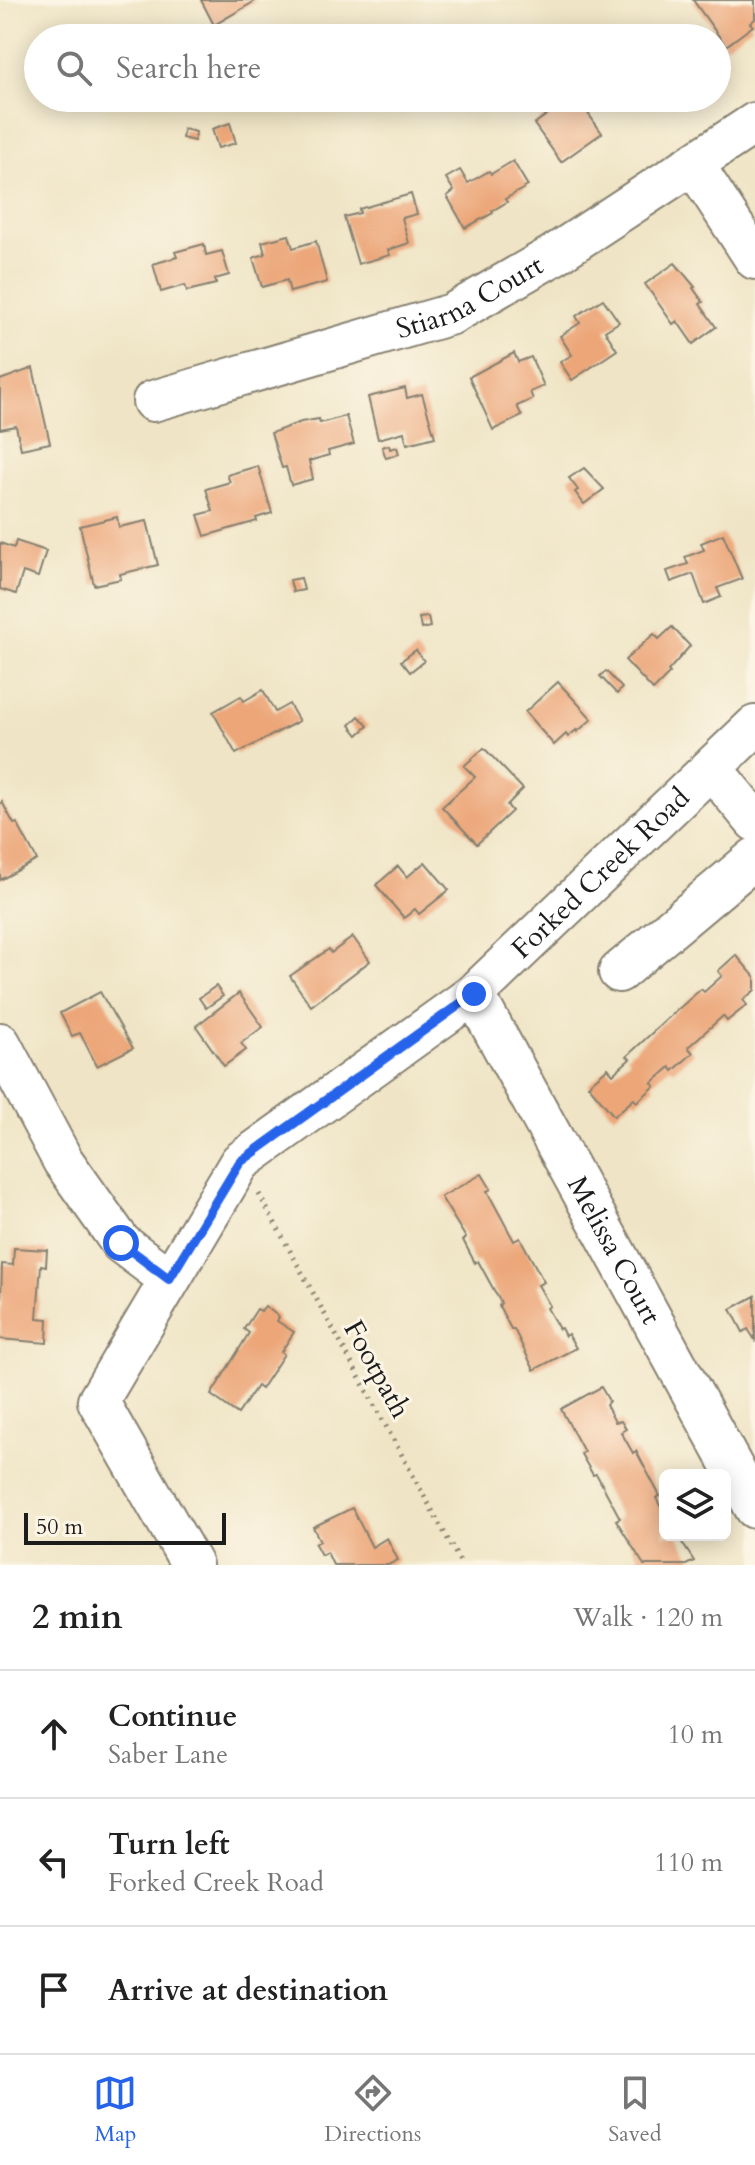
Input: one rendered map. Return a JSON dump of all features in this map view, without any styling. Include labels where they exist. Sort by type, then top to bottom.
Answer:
[{"type":"street","name":"Stiarna Court","points":[[153,401],[452,314],[554,255],[755,123]]},
{"type":"street","points":[[694,165],[755,259]]},
{"type":"street","name":"Forked Creek Road","points":[[192,1565],[98,1401],[240,1162],[474,994],[755,726]]},
{"type":"street","points":[[712,769],[755,821]]},
{"type":"street","points":[[619,972],[755,858]]},
{"type":"street","name":"Melissa Court","points":[[474,994],[755,1508]]},
{"type":"street","points":[[0,1043],[63,1161],[121,1243],[169,1279]]},
{"type":"path","name":"Footpath","points":[[258,1192],[462,1565]]},
{"type":"building","points":[[201,0],[257,0],[216,24]]},
{"type":"building","points":[[693,0],[755,0],[755,19],[750,23],[753,26],[731,42],[731,24],[710,24]]},
{"type":"building","points":[[551,112],[587,112],[602,133],[561,162],[534,124]]},
{"type":"building","points":[[230,123],[236,143],[218,148],[212,129]]},
{"type":"building","points":[[184,129],[196,132],[194,141],[182,138]]},
{"type":"building","points":[[513,161],[528,186],[505,199],[507,202],[493,213],[465,228],[447,196],[454,191],[446,178],[460,170],[468,183]]},
{"type":"building","points":[[411,194],[417,214],[402,218],[409,243],[388,250],[390,255],[358,264],[344,217],[360,213],[359,209]]},
{"type":"building","points":[[289,235],[293,248],[316,241],[327,282],[290,292],[287,280],[262,287],[253,258],[265,254],[262,242]]},
{"type":"building","points":[[204,244],[206,255],[222,251],[229,275],[215,279],[216,284],[187,291],[185,285],[161,292],[153,264],[177,257],[175,252]]},
{"type":"building","points":[[675,263],[695,287],[703,302],[700,304],[716,327],[693,344],[677,321],[673,324],[645,284]]},
{"type":"building","points":[[603,299],[619,322],[605,331],[617,350],[572,380],[560,362],[572,355],[560,336],[580,323],[576,316]]},
{"type":"building","points":[[514,353],[518,362],[531,357],[544,386],[530,392],[533,399],[517,406],[522,416],[493,430],[469,377]]},
{"type":"building","points":[[33,368],[50,443],[21,449],[16,426],[0,429],[0,380]]},
{"type":"building","points":[[405,388],[407,398],[422,394],[435,437],[407,444],[404,432],[378,439],[368,397]]},
{"type":"building","points":[[346,416],[354,444],[328,451],[329,455],[309,461],[313,479],[291,485],[271,433],[301,422],[319,419],[320,423]]},
{"type":"building","points":[[389,445],[390,449],[397,447],[399,454],[386,458],[382,447]]},
{"type":"building","points":[[258,466],[272,513],[256,518],[257,521],[205,536],[198,515],[213,511],[206,489],[230,482],[227,475]]},
{"type":"building","points":[[584,468],[604,489],[584,504],[569,478]]},
{"type":"building","points":[[117,517],[119,527],[147,521],[158,565],[120,574],[121,579],[94,585],[80,526]]},
{"type":"building","points":[[723,534],[742,579],[717,588],[721,597],[704,604],[693,574],[671,582],[667,571],[688,564],[685,557],[704,550],[701,543]]},
{"type":"building","points":[[16,541],[46,551],[38,577],[23,572],[16,594],[0,589],[0,543],[14,548]]},
{"type":"building","points":[[301,578],[304,590],[293,592],[290,580]]},
{"type":"building","points":[[428,617],[430,627],[421,629],[419,618]]},
{"type":"building","points":[[672,627],[690,646],[653,690],[625,660],[654,634],[659,639]]},
{"type":"building","points":[[416,650],[424,661],[410,672],[401,661]]},
{"type":"building","points":[[606,671],[622,688],[617,694],[600,676]]},
{"type":"building","points":[[558,682],[592,719],[554,745],[525,712]]},
{"type":"building","points":[[263,690],[275,712],[289,704],[299,721],[236,754],[213,712],[241,696],[244,701]]},
{"type":"building","points":[[359,716],[368,726],[358,735],[350,725]]},
{"type":"building","points":[[484,748],[523,789],[507,805],[512,811],[477,844],[442,807],[475,777],[464,766]]},
{"type":"building","points":[[2,802],[37,860],[0,880],[0,804]]},
{"type":"building","points":[[425,862],[449,890],[419,914],[415,909],[404,918],[376,885],[398,866],[407,877]]},
{"type":"building","points":[[353,937],[370,961],[311,1006],[290,976],[329,949],[331,953]]},
{"type":"building","points":[[736,955],[755,977],[755,990],[743,1000],[747,1005],[727,1021],[723,1016],[688,1047],[693,1053],[673,1071],[670,1067],[637,1102],[634,1099],[614,1116],[588,1085],[608,1068],[613,1074],[630,1059],[627,1056],[667,1019],[701,989],[704,992],[722,976],[718,971]]},
{"type":"building","points":[[216,986],[223,996],[206,1008],[199,998]]},
{"type":"building","points":[[100,992],[133,1048],[97,1066],[80,1033],[72,1036],[60,1013]]},
{"type":"building","points":[[239,993],[263,1027],[241,1043],[246,1050],[224,1066],[196,1026]]},
{"type":"building","points":[[482,1174],[491,1189],[487,1191],[514,1241],[520,1238],[544,1282],[538,1285],[550,1306],[547,1308],[559,1329],[565,1336],[568,1334],[576,1348],[534,1370],[499,1306],[501,1303],[478,1261],[475,1263],[463,1240],[466,1238],[441,1197]]},
{"type":"building","points":[[14,1248],[47,1250],[46,1266],[41,1265],[37,1318],[48,1319],[47,1343],[0,1339],[2,1264],[13,1265]]},
{"type":"building","points":[[755,1296],[755,1340],[748,1329],[743,1332],[731,1309]]},
{"type":"building","points":[[265,1306],[279,1317],[277,1321],[294,1332],[261,1389],[257,1386],[238,1414],[211,1395],[249,1333],[244,1329],[257,1309],[261,1311]]},
{"type":"building","points":[[601,1387],[615,1422],[621,1421],[626,1429],[621,1432],[633,1453],[636,1451],[659,1494],[656,1498],[659,1504],[659,1541],[681,1541],[694,1561],[686,1565],[644,1565],[616,1520],[620,1518],[598,1477],[593,1475],[581,1454],[584,1452],[561,1409]]},
{"type":"building","points":[[352,1508],[372,1547],[387,1538],[398,1560],[388,1565],[333,1565],[327,1552],[321,1555],[315,1544],[320,1541],[313,1527]]},
{"type":"route","points":[[121,1243],[169,1279],[240,1162],[474,994]]}]
